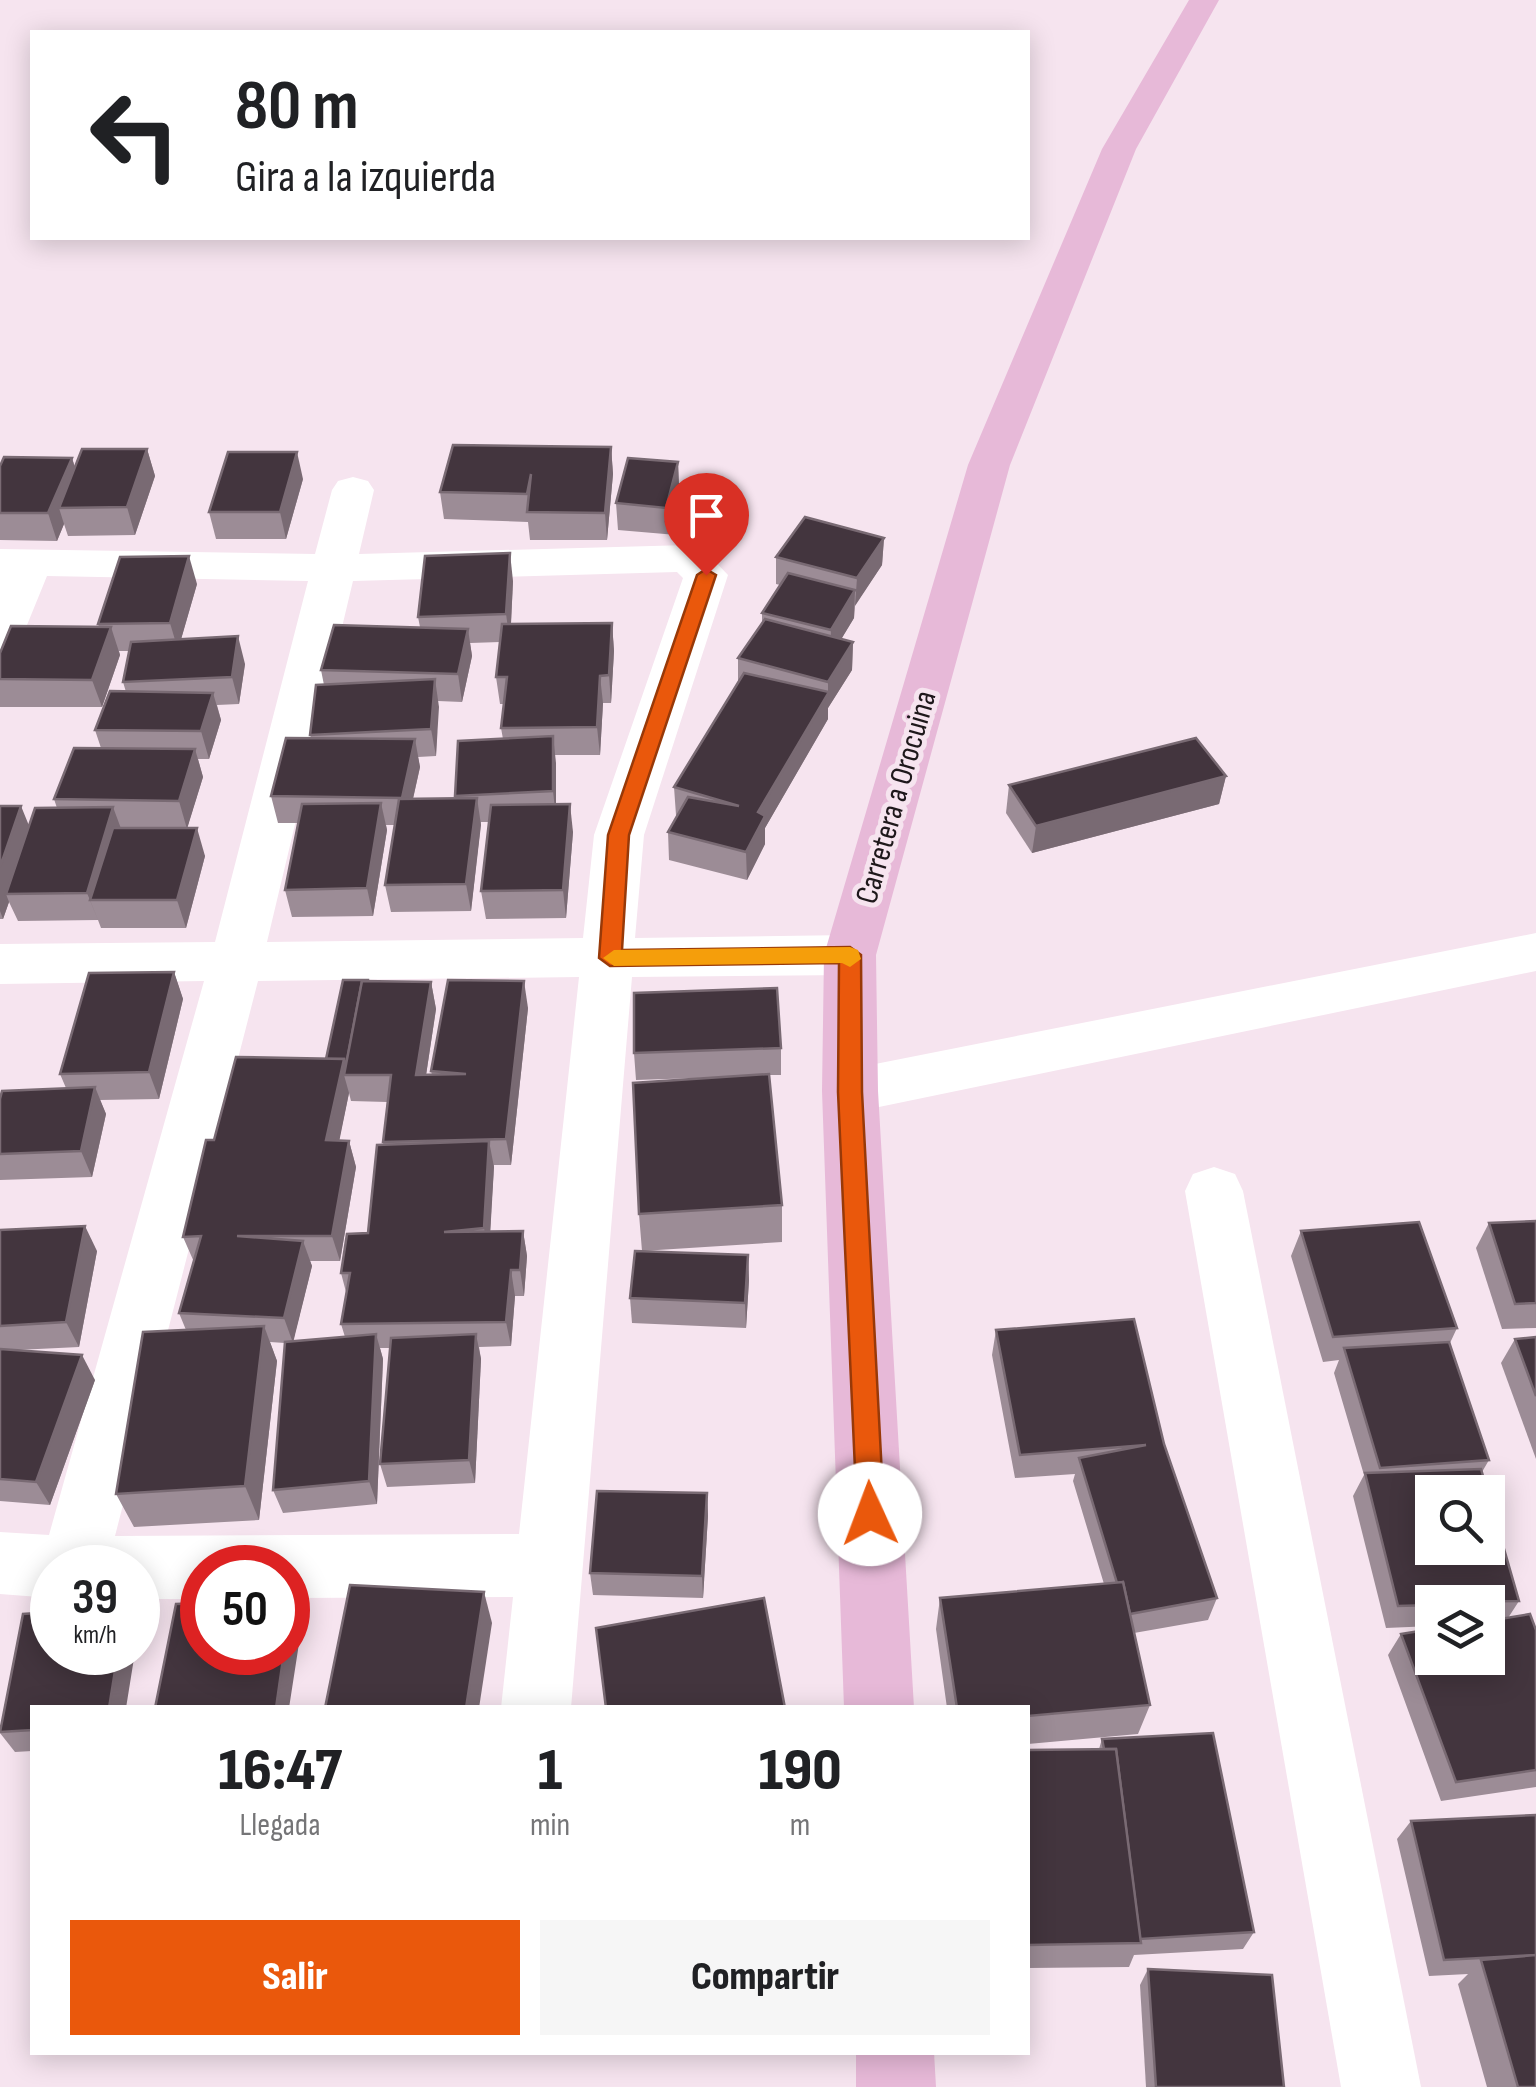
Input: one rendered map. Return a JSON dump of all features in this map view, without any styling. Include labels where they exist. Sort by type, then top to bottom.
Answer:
[{"type":"main road","name":"Carretera a Orocuina","points":[[879,1705],[850,1092],[850,955],[990,465],[1119,149],[1204,0]]},
{"type":"main road","points":[[894,2055],[896,2087]]},
{"type":"street","points":[[78,1545],[236,962],[353,490]]},
{"type":"street","points":[[0,642],[15,563],[334,568],[688,558],[706,575],[619,835],[536,1705]]},
{"type":"street","points":[[850,1092],[1536,952]]},
{"type":"street","points":[[0,964],[850,955]]},
{"type":"street","points":[[1214,1191],[1381,2087]]},
{"type":"street","points":[[0,1563],[30,1565]]},
{"type":"street","points":[[160,1568],[550,1565]]},
{"type":"building","points":[[453,445],[611,447],[605,513],[527,512],[531,474],[527,494],[440,492]]},
{"type":"building","points":[[82,449],[147,449],[127,507],[59,508]]},
{"type":"building","points":[[228,452],[297,452],[280,512],[209,512]]},
{"type":"building","points":[[4,457],[72,458],[48,513],[0,513],[0,466]]},
{"type":"building","points":[[628,458],[678,462],[666,508],[616,503]]},
{"type":"building","points":[[676,484],[709,487],[700,523],[666,521]]},
{"type":"building","points":[[805,517],[884,538],[857,578],[776,557]]},
{"type":"building","points":[[510,553],[506,614],[418,617],[425,556]]},
{"type":"building","points":[[189,556],[170,623],[98,624],[120,557]]},
{"type":"building","points":[[788,573],[855,590],[831,630],[762,613]]},
{"type":"building","points":[[765,619],[853,642],[828,682],[738,658]]},
{"type":"building","points":[[612,623],[609,675],[600,676],[597,727],[501,728],[507,677],[496,677],[502,624]]},
{"type":"building","points":[[334,625],[468,629],[458,674],[321,670]]},
{"type":"building","points":[[11,626],[111,627],[92,680],[0,679],[0,653]]},
{"type":"building","points":[[238,636],[232,677],[123,682],[131,642]]},
{"type":"building","points":[[744,673],[829,692],[758,812],[765,816],[746,852],[668,832],[688,797],[739,806],[674,787]]},
{"type":"building","points":[[435,679],[431,729],[310,735],[316,685]]},
{"type":"building","points":[[110,691],[213,693],[201,731],[95,730]]},
{"type":"building","points":[[553,736],[553,791],[455,796],[458,741]]},
{"type":"building","points":[[286,738],[415,739],[402,798],[271,796]]},
{"type":"building","points":[[1196,738],[1226,776],[1036,826],[1009,785]]},
{"type":"building","points":[[74,748],[195,749],[179,801],[54,799]]},
{"type":"building","points":[[477,798],[466,884],[385,885],[399,799]]},
{"type":"building","points":[[381,803],[367,888],[285,890],[302,804]]},
{"type":"building","points":[[570,804],[563,890],[481,891],[491,805]]},
{"type":"building","points":[[0,806],[21,806],[0,867]]},
{"type":"building","points":[[113,807],[87,893],[6,894],[35,808]]},
{"type":"building","points":[[113,828],[197,828],[177,900],[90,900]]},
{"type":"building","points":[[174,972],[149,1072],[60,1074],[89,973]]},
{"type":"building","points":[[343,980],[368,980],[362,981],[346,1066],[344,1059],[326,1059]]},
{"type":"building","points":[[448,980],[524,981],[506,1139],[383,1142],[391,1075],[344,1075],[362,981],[431,982],[416,1075],[466,1074],[431,1071]]},
{"type":"building","points":[[777,988],[781,1048],[634,1053],[634,993]]},
{"type":"building","points":[[236,1057],[344,1059],[326,1140],[349,1141],[332,1236],[237,1236],[303,1241],[284,1318],[179,1313],[201,1236],[183,1237],[206,1140],[214,1140]]},
{"type":"building","points":[[769,1074],[782,1205],[639,1214],[633,1083]]},
{"type":"building","points":[[95,1087],[81,1151],[0,1154],[2,1091]]},
{"type":"building","points":[[489,1141],[484,1228],[444,1232],[523,1231],[520,1270],[511,1270],[506,1322],[341,1324],[350,1273],[341,1273],[347,1234],[368,1233],[377,1145]]},
{"type":"building","points":[[1536,1221],[1536,1303],[1515,1304],[1489,1223]]},
{"type":"building","points":[[1419,1222],[1457,1328],[1333,1337],[1301,1231]]},
{"type":"building","points":[[85,1226],[66,1322],[0,1326],[0,1230]]},
{"type":"building","points":[[635,1251],[748,1255],[745,1303],[630,1298]]},
{"type":"building","points":[[1134,1319],[1164,1444],[1217,1598],[1130,1614],[1123,1582],[1117,1583],[1079,1458],[1146,1445],[1020,1455],[996,1330]]},
{"type":"building","points":[[264,1326],[245,1486],[116,1494],[143,1332]]},
{"type":"building","points":[[376,1334],[369,1481],[273,1490],[285,1342]]},
{"type":"building","points":[[476,1334],[469,1460],[380,1464],[391,1338]]},
{"type":"building","points":[[1536,1337],[1536,1396],[1515,1339]]},
{"type":"building","points":[[1449,1342],[1489,1460],[1380,1468],[1344,1348]]},
{"type":"building","points":[[0,1349],[82,1355],[36,1482],[0,1479]]},
{"type":"building","points":[[1481,1469],[1483,1475],[1415,1475],[1415,1565],[1505,1565],[1505,1552],[1519,1601],[1505,1601],[1505,1585],[1415,1585],[1415,1606],[1398,1606],[1365,1473]]},
{"type":"building","points":[[597,1491],[707,1493],[702,1576],[590,1573]]},
{"type":"building","points":[[1123,1582],[1150,1705],[1030,1716],[1030,1705],[957,1705],[940,1598]]},
{"type":"building","points":[[350,1585],[484,1592],[466,1705],[326,1705]]},
{"type":"building","points":[[764,1598],[784,1705],[606,1705],[596,1628]]},
{"type":"building","points":[[176,1604],[180,1604],[180,1675],[281,1675],[276,1705],[156,1705]]},
{"type":"building","points":[[23,1614],[30,1614],[30,1675],[114,1675],[109,1705],[30,1705],[30,1730],[0,1732]]},
{"type":"building","points":[[1530,1614],[1536,1630],[1536,1770],[1456,1782],[1416,1675],[1505,1675],[1505,1618]]},
{"type":"building","points":[[1415,1632],[1415,1672],[1401,1634]]},
{"type":"building","points":[[1213,1733],[1254,1932],[1140,1939],[1116,1749],[1104,1749],[1102,1739]]},
{"type":"building","points":[[1116,1749],[1141,1943],[1030,1945],[1030,1750]]},
{"type":"building","points":[[1536,1815],[1536,1955],[1444,1960],[1411,1821]]},
{"type":"building","points":[[1536,1955],[1536,2087],[1518,2087],[1481,1960]]},
{"type":"building","points":[[1148,1969],[1272,1975],[1284,2087],[1156,2087]]},
{"type":"slow traffic","points":[[614,958],[850,955],[850,959]]},
{"type":"route","points":[[706,575],[619,835],[610,958],[850,955],[850,1092],[870,1514]]}]
